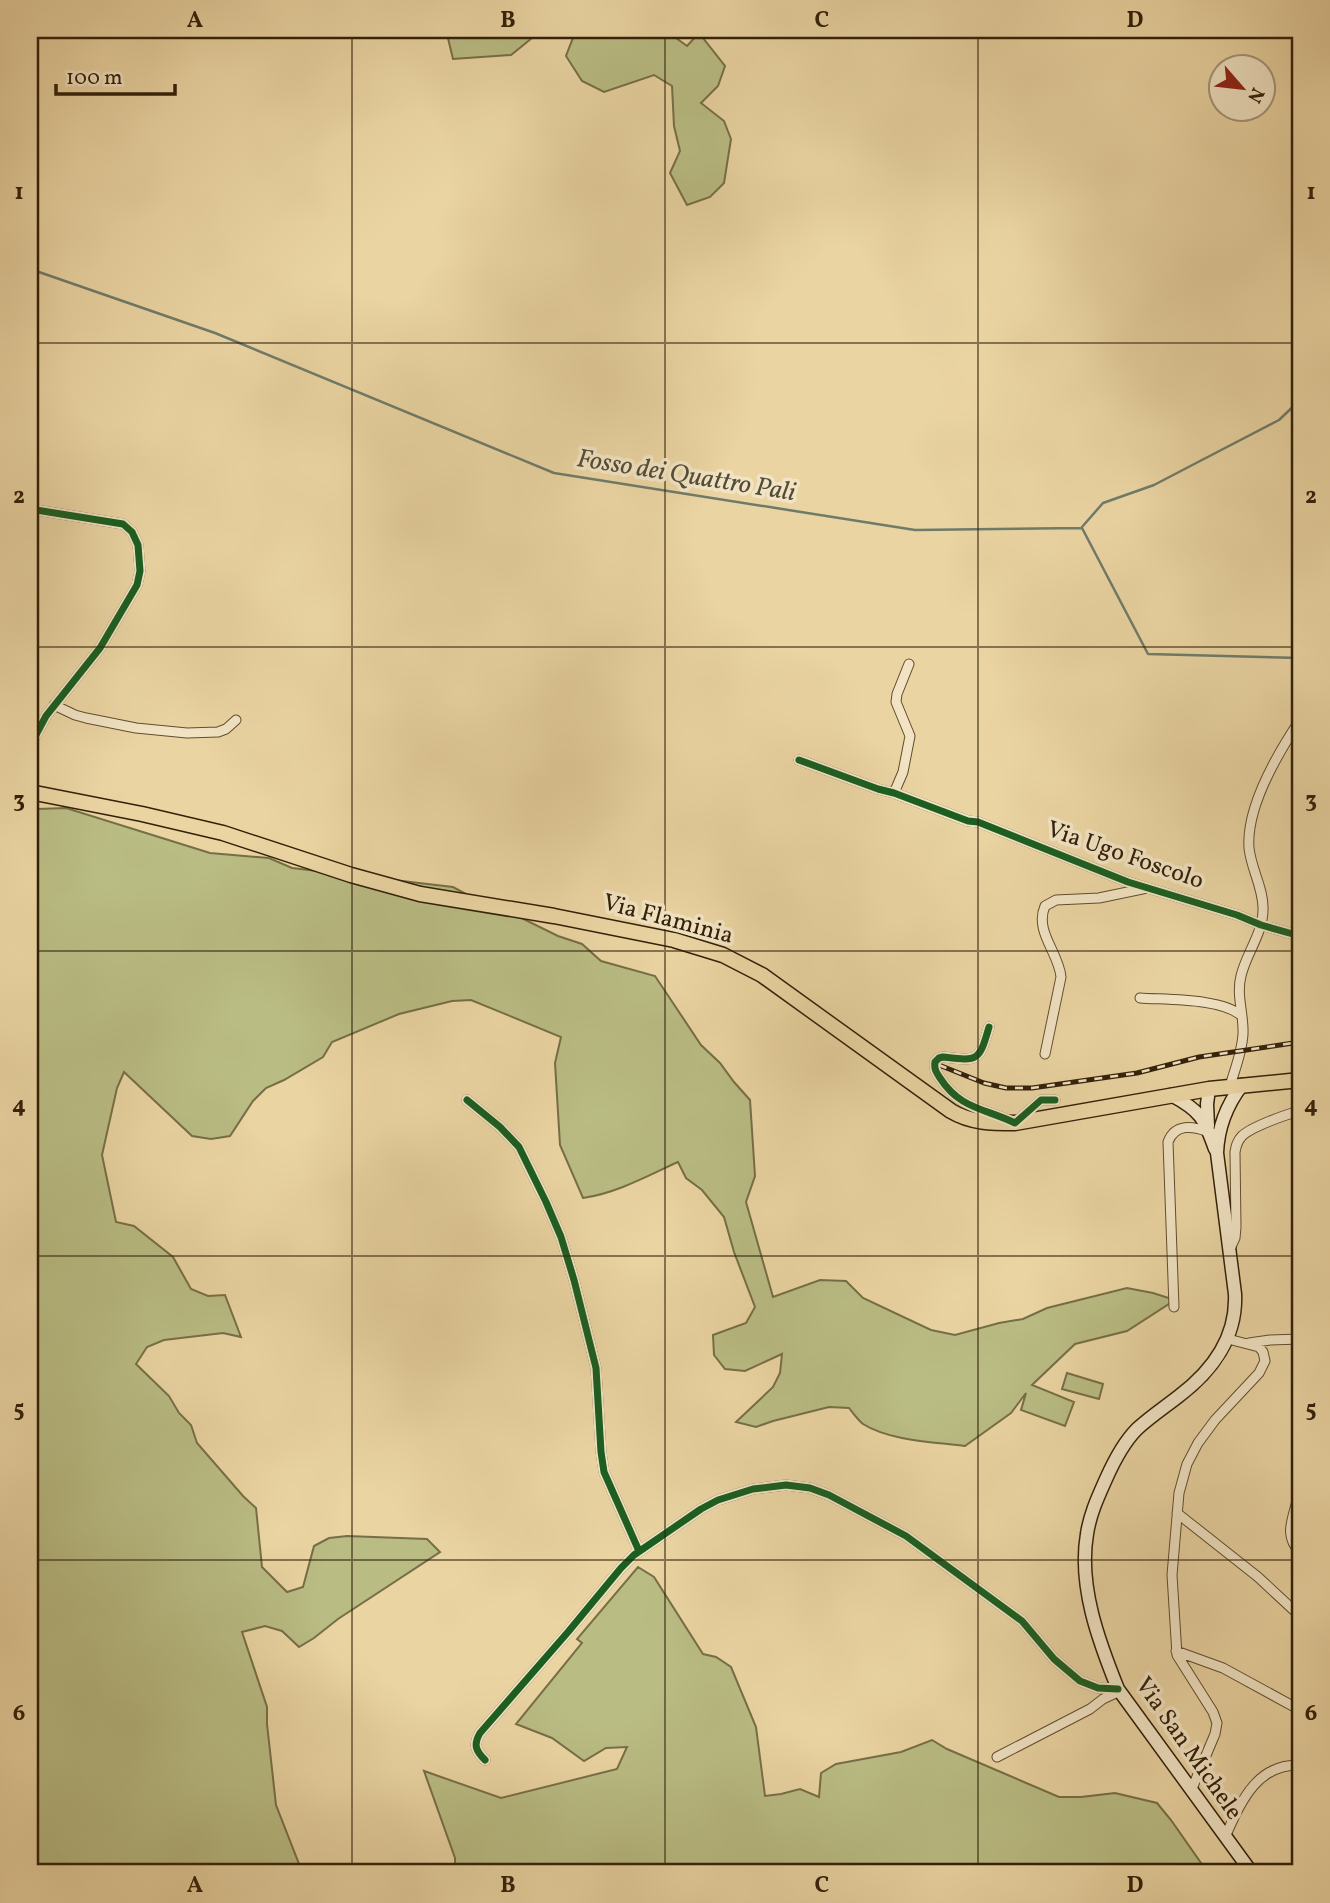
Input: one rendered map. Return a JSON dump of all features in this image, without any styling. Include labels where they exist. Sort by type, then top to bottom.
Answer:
[{"type":"main road","name":"Via Flaminia","points":[[30,792],[223,833],[419,894],[554,916],[704,948],[733,959],[779,986],[955,1113],[982,1122],[1015,1123],[1209,1088],[1300,1080]]},
{"type":"main road","points":[[1214,1129],[1236,1086]]},
{"type":"main road","points":[[1209,1088],[1207,1104],[1214,1129]]},
{"type":"main road","points":[[1171,1095],[1190,1105],[1214,1129]]},
{"type":"main road","name":"Via San Michele","points":[[1214,1129],[1236,1305],[1233,1326],[1218,1356],[1199,1378],[1148,1419],[1130,1438],[1114,1463],[1092,1512],[1085,1544],[1087,1582],[1102,1648],[1119,1690],[1252,1873]]},
{"type":"street","points":[[30,509],[122,524],[134,535],[140,560],[139,578],[134,592],[100,648],[54,705],[30,746]]},
{"type":"street","points":[[894,793],[903,772],[910,736],[896,702],[909,664]]},
{"type":"street","points":[[54,705],[86,718],[136,728],[182,733],[218,732],[236,720]]},
{"type":"street","points":[[1236,1086],[1242,1045],[1240,978],[1261,925],[1263,905],[1249,848],[1250,831],[1268,775],[1300,720]]},
{"type":"street","name":"Via Ugo Foscolo","points":[[799,760],[968,821],[978,822],[1128,881],[1300,936]]},
{"type":"street","points":[[1045,1054],[1061,981],[1059,966],[1042,923],[1045,906],[1056,900],[1099,898],[1149,888]]},
{"type":"street","points":[[1140,998],[1215,1004],[1229,1007],[1242,1016]]},
{"type":"street","points":[[989,1027],[983,1049],[973,1059],[939,1058],[935,1062],[934,1068],[951,1093],[962,1102],[1015,1123],[1041,1100],[1055,1100]]},
{"type":"street","points":[[467,1100],[519,1147],[561,1237],[596,1368],[604,1472],[639,1551]]},
{"type":"street","points":[[1230,1250],[1236,1230],[1235,1152],[1238,1141],[1249,1131],[1300,1111]]},
{"type":"street","points":[[1174,1307],[1168,1144],[1172,1134],[1182,1128],[1214,1129]]},
{"type":"street","points":[[1191,1791],[1217,1723],[1176,1651],[1172,1575],[1183,1476],[1195,1449],[1215,1420],[1265,1364],[1264,1355],[1255,1345],[1228,1339]]},
{"type":"street","points":[[1247,1343],[1300,1339]]},
{"type":"street","points":[[485,1760],[475,1743],[480,1733],[621,1567],[639,1551],[701,1509],[726,1496],[776,1486],[810,1488],[830,1495],[917,1543],[1022,1620],[1054,1659],[1080,1681],[1098,1688],[1119,1690]]},
{"type":"street","points":[[1297,1501],[1290,1536],[1293,1545],[1300,1552]]},
{"type":"street","points":[[1177,1513],[1258,1577],[1300,1616]]},
{"type":"street","points":[[1176,1651],[1223,1668],[1300,1710]]},
{"type":"street","points":[[997,1757],[1090,1709],[1119,1690]]},
{"type":"street","points":[[1225,1837],[1242,1804],[1263,1776],[1279,1766],[1300,1765]]},
{"type":"green space","points":[[446,30],[538,30],[537,34],[511,55],[453,59]]},
{"type":"green space","points":[[576,30],[665,30],[687,46],[699,33],[725,66],[718,86],[701,103],[724,121],[731,139],[724,183],[710,197],[687,205],[670,173],[680,151],[674,126],[672,86],[654,75],[604,92],[582,81],[566,56]]},
{"type":"green space","points":[[30,806],[37,809],[66,808],[210,853],[269,858],[292,868],[453,887],[558,936],[582,944],[601,961],[655,976],[701,1045],[720,1063],[750,1100],[755,1176],[746,1202],[773,1297],[820,1280],[846,1281],[863,1298],[931,1330],[955,1335],[1023,1319],[1047,1308],[1127,1288],[1175,1300],[1127,1331],[1075,1344],[1032,1385],[1074,1402],[1065,1426],[1021,1410],[1026,1393],[1011,1413],[965,1446],[886,1434],[863,1424],[849,1408],[829,1407],[756,1427],[736,1422],[773,1387],[780,1373],[782,1354],[745,1371],[725,1369],[714,1355],[713,1335],[746,1323],[755,1307],[724,1217],[702,1190],[686,1178],[678,1162],[620,1188],[583,1198],[560,1145],[555,1063],[561,1037],[471,1000],[452,1001],[399,1014],[332,1042],[323,1057],[266,1088],[253,1101],[230,1136],[211,1139],[192,1136],[124,1072],[117,1088],[102,1155],[116,1222],[134,1226],[173,1257],[191,1289],[208,1296],[225,1295],[241,1337],[223,1333],[164,1340],[147,1347],[136,1364],[169,1396],[179,1413],[191,1425],[197,1443],[256,1508],[262,1567],[287,1592],[303,1587],[314,1546],[329,1538],[347,1536],[427,1539],[440,1552],[299,1647],[282,1631],[265,1626],[242,1632],[267,1707],[276,1805],[299,1864],[299,1873],[30,1873]]},
{"type":"green space","points":[[1067,1373],[1103,1384],[1099,1399],[1062,1389]]},
{"type":"green space","points":[[638,1567],[654,1577],[703,1654],[716,1657],[731,1667],[756,1727],[765,1796],[800,1789],[819,1797],[821,1773],[836,1764],[901,1752],[932,1740],[1059,1797],[1115,1793],[1157,1803],[1208,1873],[455,1873],[455,1858],[424,1771],[501,1798],[617,1769],[627,1747],[606,1748],[584,1761],[552,1738],[516,1724],[582,1643],[577,1639]]},
{"type":"waterway","name":"Fosso dei Quattro Pali","points":[[30,264],[36,271],[215,333],[554,473],[915,530],[1082,528],[1148,654],[1300,658]]},
{"type":"waterway","points":[[1082,527],[1103,503],[1154,485],[1279,420],[1300,400]]},
{"type":"railway","points":[[939,1065],[984,1083],[1006,1088],[1032,1088],[1137,1073],[1199,1057],[1300,1042]]},
{"type":"cycle path","points":[[30,509],[123,524],[132,532],[138,545],[140,571],[137,585],[100,648],[46,716],[30,746]]},
{"type":"cycle path","points":[[799,760],[968,821],[978,822],[1128,882],[1300,936]]},
{"type":"cycle path","points":[[989,1027],[983,1047],[975,1057],[943,1057],[935,1062],[936,1072],[948,1088],[964,1102],[1015,1123],[1041,1100],[1055,1100]]},
{"type":"cycle path","points":[[467,1100],[519,1147],[561,1237],[596,1368],[604,1472],[639,1551]]},
{"type":"cycle path","points":[[485,1760],[476,1748],[480,1733],[634,1555],[718,1500],[753,1489],[786,1485],[810,1488],[829,1495],[906,1536],[1022,1621],[1054,1659],[1080,1681],[1098,1688],[1118,1689]]}]
